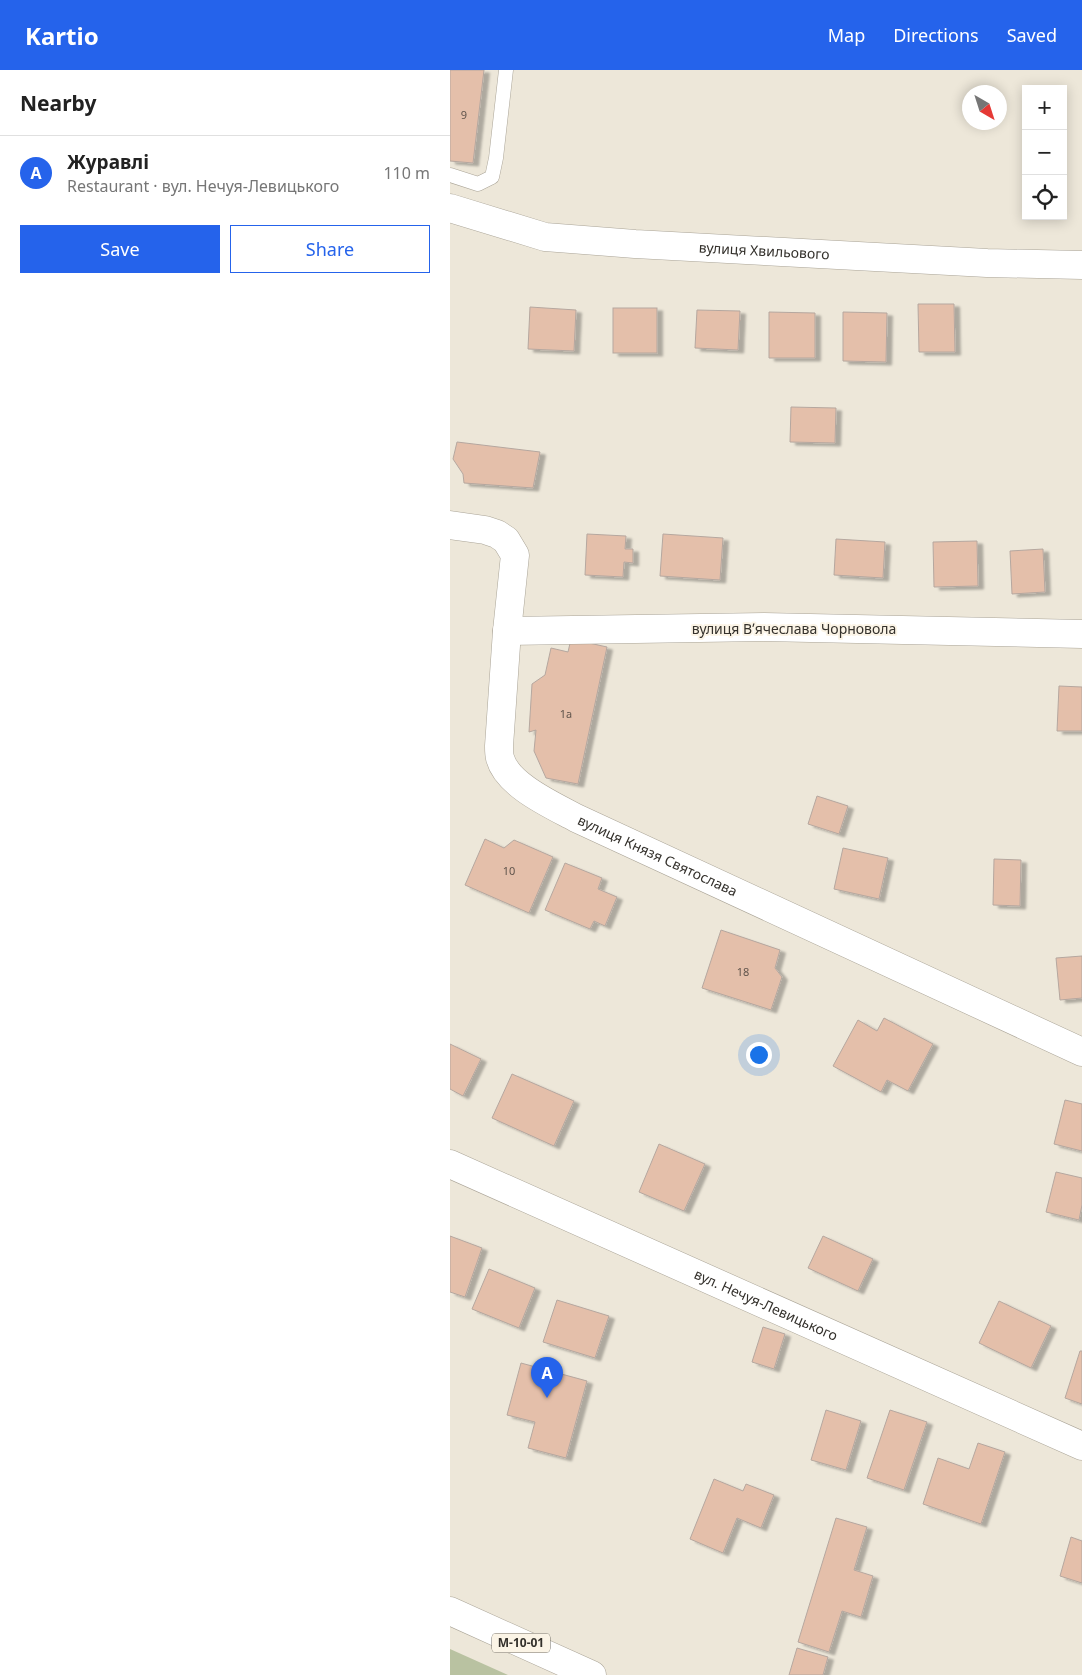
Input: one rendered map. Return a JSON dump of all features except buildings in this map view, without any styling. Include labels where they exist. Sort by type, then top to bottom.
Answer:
[{"type":"main road","name":"вулиця Хвильового","points":[[450,208],[545,237],[762,251],[1082,265]]},
{"type":"main road","name":"вулиця Князя Святослава","points":[[450,525],[485,530],[497,534],[506,540],[515,555],[507,631],[499,746],[500,758],[514,779],[543,800],[576,818],[1082,1052]]},
{"type":"main road","name":"вулиця Вʼячеслава Чорновола","points":[[507,631],[764,627],[1082,634]]},
{"type":"main road","name":"вул. Нечуя-Левицького","points":[[450,1164],[1082,1446]]},
{"type":"main road","name":"М-10-01","points":[[450,1611],[592,1675]]},
{"type":"lane","points":[[450,175],[478,184],[492,177],[496,158],[506,70]]},
{"type":"green space","points":[[450,1649],[508,1675],[450,1675]]},
{"type":"place","name":"Журавлі","points":[[547,1398]]}]
